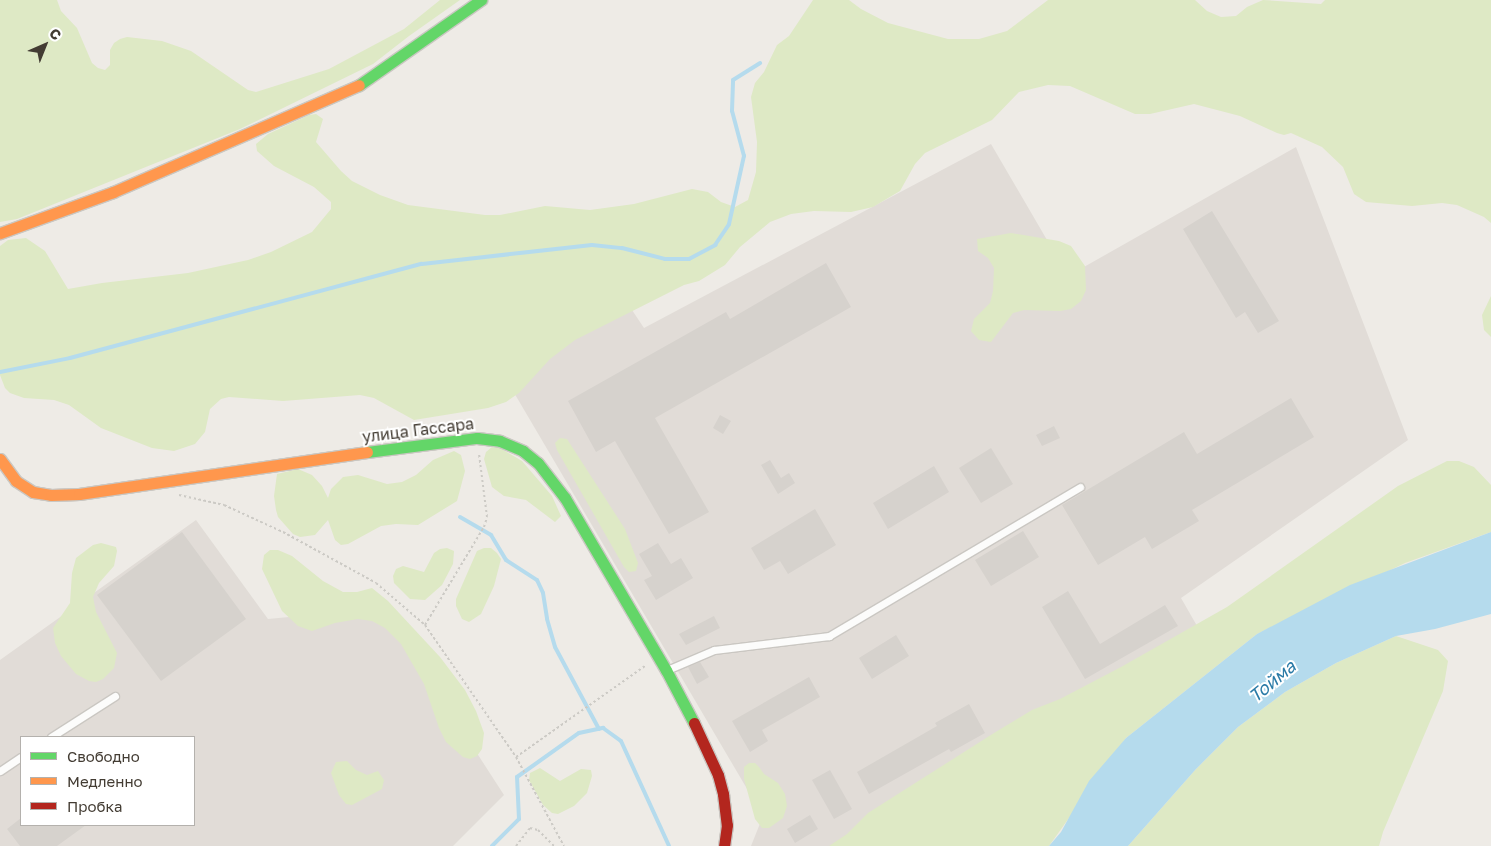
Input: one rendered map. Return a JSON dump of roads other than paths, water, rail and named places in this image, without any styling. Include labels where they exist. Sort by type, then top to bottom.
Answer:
[{"type":"main road","points":[[0,233],[113,192],[364,83],[481,0]]},
{"type":"main road","name":"улица Гассара","points":[[0,459],[16,481],[33,492],[51,495],[79,494],[413,445],[477,438],[511,445],[538,464],[565,498],[666,670],[718,775],[726,810],[726,845]]},
{"type":"lane","points":[[666,670],[714,650],[829,636],[1080,487]]},
{"type":"lane","points":[[53,736],[115,696]]},
{"type":"lane","points":[[0,771],[20,758]]},
{"type":"water","name":"Тойма","points":[[1491,532],[1491,614],[1435,629],[1396,636],[1336,663],[1285,692],[1238,727],[1196,769],[1128,846],[1049,846],[1061,832],[1089,781],[1126,738],[1257,634],[1350,585]]},
{"type":"waterway","points":[[0,372],[70,358],[422,264],[592,245],[622,248],[665,259],[689,259],[715,245],[729,224],[744,156],[732,111],[733,80],[760,63]]},
{"type":"waterway","points":[[460,517],[491,535],[506,560],[537,580],[543,593],[547,619],[555,647],[599,729]]},
{"type":"waterway","points":[[492,846],[519,819],[517,777],[579,733],[603,728],[621,741],[669,846]]}]
